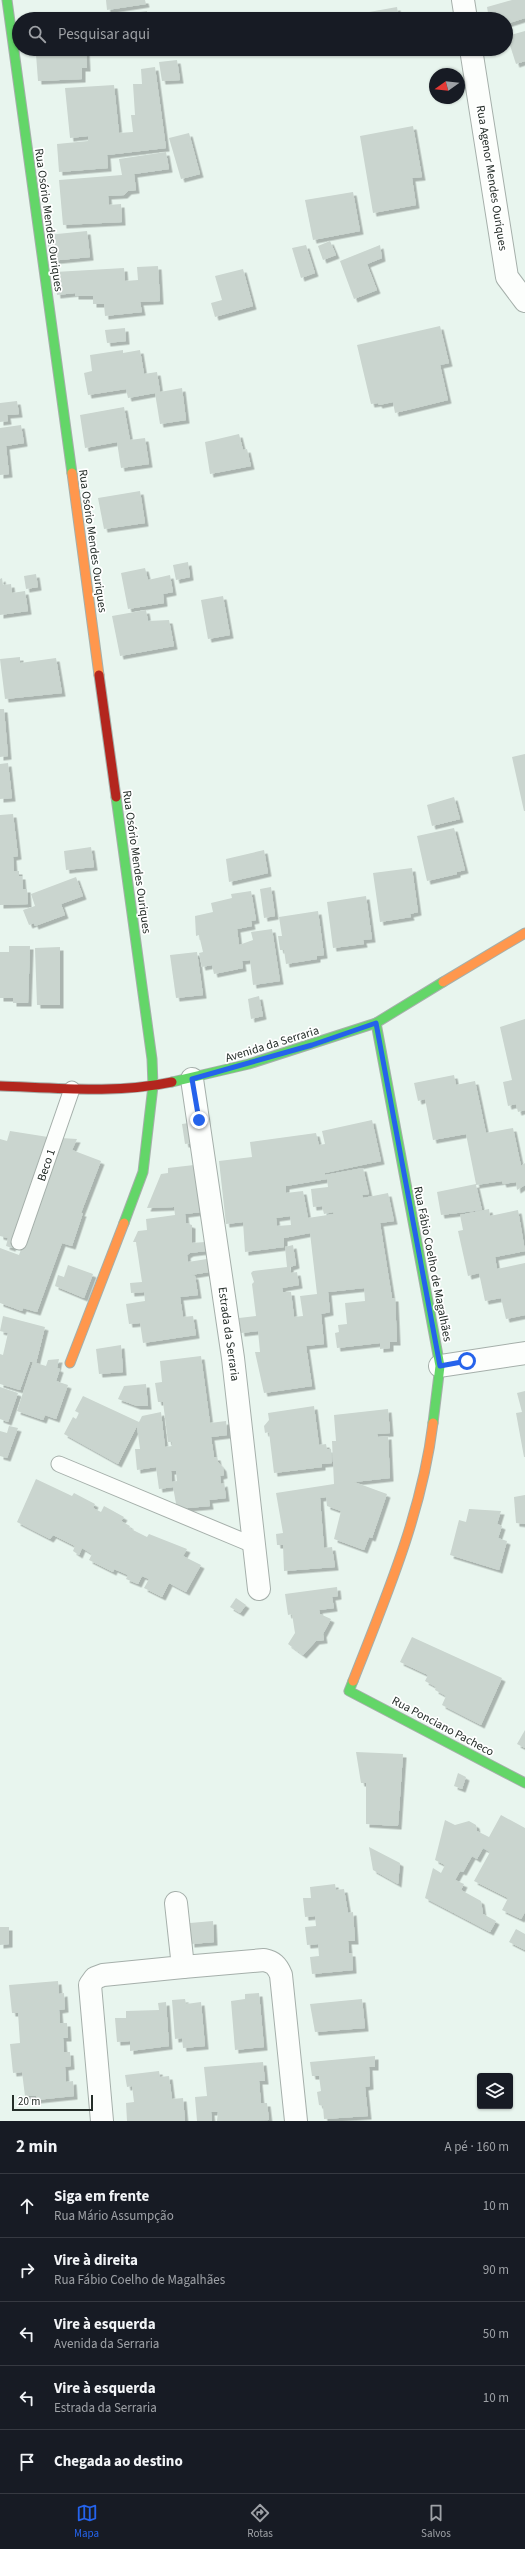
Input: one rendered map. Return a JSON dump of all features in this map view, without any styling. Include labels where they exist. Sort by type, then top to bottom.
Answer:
[{"type":"street","name":"Rua Osório Mendes Ouriques","points":[[7,0],[12,37]]},
{"type":"street","points":[[463,0],[465,12]]},
{"type":"street","name":"Rua Osório Mendes Ouriques","points":[[15,56],[152,1060],[153,1086],[143,1172],[70,1363]]},
{"type":"street","name":"Rua Agenor Mendes Ouriques","points":[[472,56],[507,277],[525,301]]},
{"type":"street","name":"Avenida da Serraria","points":[[0,1086],[72,1089],[153,1086],[192,1079],[312,1045],[376,1023],[525,933]]},
{"type":"street","name":"Rua Fábio Coelho de Magalhães","points":[[349,1691],[399,1565],[428,1464],[440,1366],[376,1023]]},
{"type":"street","name":"Estrada da Serraria","points":[[192,1079],[233,1358],[259,1589]]},
{"type":"street","points":[[440,1366],[525,1353]]},
{"type":"street","name":"Rua Ponciano Pacheco","points":[[349,1691],[525,1783]]},
{"type":"street","points":[[176,1903],[183,1967]]},
{"type":"street","points":[[102,2121],[90,1984],[95,1978],[103,1975],[264,1960],[271,1962],[278,1967],[281,1975],[296,2121]]},
{"type":"lane","name":"Beco 1","points":[[19,1242],[72,1089]]},
{"type":"lane","points":[[59,1464],[253,1545]]},
{"type":"building","points":[[106,0],[145,0],[146,4],[107,10]]},
{"type":"building","points":[[512,0],[525,0],[525,18],[513,22],[513,12],[488,12],[487,7]]},
{"type":"building","points":[[397,7],[398,12],[369,12]]},
{"type":"building","points":[[525,31],[525,61],[516,64],[513,55],[513,34]]},
{"type":"building","points":[[36,56],[86,56],[87,68],[82,68],[82,79],[38,81]]},
{"type":"building","points":[[177,60],[180,80],[162,81],[159,62]]},
{"type":"building","points":[[155,67],[166,148],[107,155],[108,168],[59,172],[57,144],[88,141],[88,136],[70,138],[65,88],[114,85],[119,133],[133,132],[131,115],[135,115],[133,84],[142,84],[141,69]]},
{"type":"building","points":[[413,126],[422,177],[412,178],[416,205],[373,213],[360,136]]},
{"type":"building","points":[[189,133],[200,174],[181,179],[169,138]]},
{"type":"building","points":[[166,152],[169,169],[134,174],[136,190],[128,191],[124,195],[108,196],[109,205],[121,204],[122,222],[63,225],[59,180],[122,175],[119,159]]},
{"type":"building","points":[[353,192],[360,231],[313,240],[305,200]]},
{"type":"building","points":[[87,231],[90,257],[50,261],[47,235]]},
{"type":"building","points":[[330,241],[336,255],[323,260],[318,246]]},
{"type":"building","points":[[306,245],[315,273],[301,278],[292,248]]},
{"type":"building","points":[[380,245],[382,258],[367,264],[377,290],[354,299],[340,261]]},
{"type":"building","points":[[158,266],[160,301],[140,302],[142,312],[105,316],[104,304],[93,304],[93,296],[75,296],[75,293],[57,295],[55,272],[124,268],[125,281],[138,280],[137,267]]},
{"type":"building","points":[[243,269],[253,306],[215,317],[211,303],[222,300],[215,276]]},
{"type":"building","points":[[440,326],[449,363],[440,365],[448,400],[395,413],[393,402],[379,405],[378,403],[371,404],[357,345]]},
{"type":"building","points":[[125,328],[126,341],[107,343],[105,330]]},
{"type":"building","points":[[123,350],[123,353],[140,350],[144,374],[157,372],[160,392],[182,388],[186,420],[160,424],[155,393],[128,398],[126,389],[88,395],[84,373],[92,371],[90,355]]},
{"type":"building","points":[[17,401],[19,414],[7,415],[8,421],[0,422],[0,403]]},
{"type":"building","points":[[124,407],[130,440],[145,438],[149,464],[121,468],[117,442],[85,448],[80,415]]},
{"type":"building","points":[[21,425],[24,443],[6,446],[9,474],[0,475],[0,428]]},
{"type":"building","points":[[239,434],[243,450],[247,449],[251,466],[210,474],[205,442]]},
{"type":"building","points":[[140,491],[145,523],[104,529],[98,498]]},
{"type":"building","points":[[188,562],[190,577],[176,580],[173,565]]},
{"type":"building","points":[[145,568],[148,580],[170,575],[173,592],[163,594],[164,603],[128,609],[121,573]]},
{"type":"building","points":[[36,574],[38,587],[26,589],[24,576]]},
{"type":"building","points":[[2,578],[3,585],[11,584],[12,593],[25,591],[28,611],[0,615],[0,579]]},
{"type":"building","points":[[223,596],[230,635],[208,639],[201,600]]},
{"type":"building","points":[[146,610],[148,621],[169,620],[174,646],[120,656],[112,616]]},
{"type":"building","points":[[20,657],[20,663],[56,658],[62,693],[5,699],[0,659]]},
{"type":"building","points":[[0,709],[4,709],[8,756],[0,757]]},
{"type":"building","points":[[525,754],[525,811],[524,811],[512,757]]},
{"type":"building","points":[[8,763],[12,798],[0,799],[0,764]]},
{"type":"building","points":[[454,797],[460,819],[432,826],[427,805]]},
{"type":"building","points":[[13,814],[18,856],[13,857],[14,871],[19,871],[19,876],[22,876],[23,889],[27,889],[28,904],[0,905],[0,815]]},
{"type":"building","points":[[454,828],[465,870],[457,872],[457,874],[427,881],[417,836]]},
{"type":"building","points":[[91,847],[94,867],[66,870],[64,851]]},
{"type":"building","points":[[264,850],[268,873],[229,882],[226,859]]},
{"type":"building","points":[[412,868],[418,912],[410,914],[411,917],[380,922],[373,873]]},
{"type":"building","points":[[76,877],[83,896],[61,904],[65,915],[35,926],[34,923],[29,925],[23,910],[35,906],[31,894]]},
{"type":"building","points":[[271,887],[275,916],[264,918],[260,889]]},
{"type":"building","points":[[251,891],[256,920],[251,921],[252,926],[237,929],[239,945],[253,940],[251,932],[272,929],[280,981],[253,985],[250,960],[242,961],[243,968],[214,974],[212,965],[202,967],[199,953],[203,952],[199,935],[196,936],[195,916],[213,912],[211,903],[232,898],[231,894]]},
{"type":"building","points":[[366,896],[372,939],[363,940],[364,944],[333,948],[327,902]]},
{"type":"building","points":[[318,911],[324,955],[317,956],[317,959],[286,964],[284,950],[280,950],[278,936],[282,936],[279,917]]},
{"type":"building","points":[[9,946],[30,946],[28,1003],[13,1003],[13,998],[0,998],[0,952],[9,952]]},
{"type":"building","points":[[60,947],[60,1005],[37,1005],[35,948]]},
{"type":"building","points":[[197,952],[203,995],[176,998],[170,955]]},
{"type":"building","points":[[259,996],[263,1016],[251,1019],[248,999]]},
{"type":"building","points":[[525,1019],[525,1110],[518,1112],[516,1104],[508,1106],[503,1082],[512,1080],[500,1027]]},
{"type":"building","points":[[454,1075],[456,1085],[475,1081],[486,1133],[513,1128],[521,1166],[525,1163],[525,1185],[517,1190],[516,1182],[503,1184],[502,1181],[476,1185],[482,1210],[441,1215],[437,1192],[476,1184],[466,1134],[433,1140],[425,1099],[418,1101],[414,1083]]},
{"type":"building","points":[[372,1120],[381,1161],[325,1173],[325,1175],[363,1168],[369,1194],[362,1195],[363,1198],[388,1193],[394,1221],[380,1223],[392,1298],[395,1298],[397,1342],[390,1342],[390,1348],[380,1349],[380,1343],[337,1348],[335,1333],[339,1332],[338,1325],[347,1324],[345,1303],[365,1301],[364,1288],[328,1292],[330,1312],[321,1314],[324,1344],[306,1346],[312,1386],[264,1393],[255,1352],[260,1352],[258,1331],[241,1333],[239,1318],[256,1316],[252,1284],[254,1282],[251,1273],[253,1271],[287,1267],[285,1247],[293,1245],[296,1265],[290,1267],[291,1273],[297,1272],[299,1285],[282,1288],[283,1292],[291,1292],[294,1317],[303,1316],[300,1296],[317,1294],[310,1233],[284,1238],[284,1247],[245,1252],[243,1222],[226,1224],[219,1161],[252,1157],[250,1142],[316,1133],[319,1145],[325,1144],[322,1131]],"holes":[[[327,1179],[328,1187],[311,1189],[313,1207],[322,1206],[324,1214],[333,1212],[334,1214],[308,1218],[303,1191],[286,1193],[286,1186]],[[290,1216],[291,1225],[277,1226],[276,1218]]]},
{"type":"building","points":[[189,1123],[192,1143],[185,1144],[182,1124]]},
{"type":"building","points":[[10,1131],[48,1137],[33,1191],[12,1248],[6,1246],[8,1238],[0,1236],[0,1139],[7,1141]]},
{"type":"building","points":[[61,1138],[77,1139],[72,1150],[101,1161],[81,1213],[83,1213],[72,1246],[62,1243],[37,1312],[23,1308],[22,1311],[0,1303],[0,1248],[19,1255]]},
{"type":"building","points":[[194,1165],[201,1212],[185,1214],[186,1223],[192,1225],[192,1243],[205,1242],[206,1251],[190,1253],[187,1255],[188,1262],[207,1259],[209,1272],[191,1275],[195,1276],[198,1295],[180,1297],[183,1317],[193,1316],[196,1335],[143,1343],[140,1323],[129,1324],[126,1304],[145,1301],[144,1292],[131,1293],[130,1283],[142,1282],[136,1242],[133,1242],[138,1231],[147,1230],[146,1219],[175,1215],[174,1207],[147,1208],[161,1174],[168,1173],[168,1168]]},
{"type":"building","points":[[489,1209],[490,1216],[518,1210],[525,1251],[495,1257],[497,1269],[525,1263],[525,1315],[506,1319],[501,1298],[485,1301],[479,1273],[468,1276],[458,1231],[463,1230],[460,1215]]},
{"type":"building","points":[[68,1265],[93,1274],[84,1298],[55,1286],[58,1275],[64,1277]]},
{"type":"building","points":[[3,1316],[45,1327],[36,1363],[46,1366],[48,1360],[59,1359],[57,1368],[60,1369],[56,1381],[68,1385],[56,1419],[45,1415],[43,1420],[17,1411],[33,1362],[30,1362],[20,1390],[0,1384],[0,1354],[3,1355],[8,1333],[0,1331]]},
{"type":"building","points":[[121,1345],[123,1372],[99,1374],[96,1349]]},
{"type":"building","points":[[201,1356],[210,1423],[226,1421],[227,1435],[211,1437],[214,1457],[217,1457],[218,1462],[223,1468],[224,1475],[220,1476],[221,1484],[224,1483],[226,1498],[209,1500],[210,1506],[177,1509],[173,1487],[159,1489],[156,1467],[137,1470],[135,1449],[140,1449],[137,1426],[118,1464],[64,1434],[73,1417],[76,1419],[79,1413],[75,1411],[83,1396],[139,1422],[142,1416],[161,1412],[165,1447],[172,1446],[172,1442],[168,1442],[163,1402],[158,1402],[155,1383],[162,1382],[160,1361]],"holes":[[[171,1471],[176,1471],[177,1481],[172,1482]]]},
{"type":"building","points":[[146,1384],[148,1406],[137,1406],[118,1399],[124,1386]]},
{"type":"building","points":[[0,1387],[18,1393],[8,1422],[0,1419]]},
{"type":"building","points":[[525,1391],[524,1457],[516,1413],[522,1412],[517,1393]]},
{"type":"building","points":[[314,1406],[319,1445],[326,1444],[327,1449],[331,1449],[332,1463],[322,1464],[322,1467],[274,1473],[269,1432],[265,1433],[264,1426],[269,1420],[268,1413]]},
{"type":"building","points":[[388,1409],[390,1433],[377,1434],[378,1437],[388,1436],[390,1478],[354,1482],[387,1494],[372,1538],[369,1537],[364,1550],[334,1539],[341,1511],[327,1506],[326,1497],[320,1498],[324,1548],[332,1547],[335,1567],[284,1571],[283,1545],[277,1545],[276,1534],[283,1533],[276,1493],[334,1484],[332,1441],[336,1441],[334,1415]]},
{"type":"building","points":[[9,1426],[18,1428],[7,1458],[0,1456],[0,1431],[7,1433]]},
{"type":"building","points":[[36,1479],[72,1496],[74,1493],[95,1504],[93,1508],[101,1512],[104,1506],[124,1517],[121,1521],[130,1526],[129,1528],[147,1537],[149,1534],[187,1549],[183,1556],[201,1565],[186,1592],[169,1583],[162,1597],[144,1588],[149,1579],[142,1576],[138,1584],[126,1579],[128,1575],[114,1569],[113,1572],[89,1560],[92,1554],[82,1548],[79,1555],[73,1551],[75,1546],[53,1535],[50,1539],[17,1522]]},
{"type":"building","points":[[525,1495],[525,1524],[516,1523],[514,1497]]},
{"type":"building","points":[[469,1509],[501,1511],[497,1524],[502,1526],[498,1538],[507,1541],[499,1570],[450,1555],[459,1520],[466,1522]]},
{"type":"building","points":[[337,1587],[338,1596],[332,1597],[334,1608],[319,1610],[320,1614],[331,1619],[323,1634],[324,1640],[316,1641],[303,1655],[288,1644],[295,1633],[292,1614],[288,1615],[285,1594]]},
{"type":"building","points":[[236,1598],[246,1605],[240,1613],[230,1607]]},
{"type":"building","points":[[412,1637],[502,1678],[481,1725],[442,1705],[446,1696],[435,1690],[436,1687],[425,1681],[428,1675],[400,1662]]},
{"type":"building","points":[[525,1730],[525,1748],[517,1744]]},
{"type":"building","points":[[356,1752],[403,1754],[398,1826],[366,1824],[366,1783],[361,1783]]},
{"type":"building","points":[[458,1773],[466,1777],[462,1789],[454,1786]]},
{"type":"building","points":[[501,1815],[525,1828],[525,1912],[521,1919],[502,1910],[508,1898],[474,1881],[490,1852],[483,1848],[477,1859],[472,1856],[463,1872],[460,1871],[455,1880],[464,1884],[461,1890],[481,1901],[483,1914],[496,1921],[490,1932],[425,1898],[433,1868],[441,1873],[445,1865],[435,1860],[445,1820],[455,1825],[469,1821],[476,1825],[477,1831],[489,1837]]},
{"type":"building","points":[[369,1847],[400,1863],[398,1884],[373,1870]]},
{"type":"building","points":[[335,1884],[336,1890],[344,1889],[348,1913],[353,1912],[355,1941],[348,1941],[349,1953],[352,1953],[353,1970],[312,1974],[310,1957],[319,1956],[318,1944],[307,1945],[305,1927],[316,1926],[315,1916],[305,1917],[303,1898],[311,1898],[310,1887]]},
{"type":"building","points":[[213,1921],[214,1942],[191,1944],[190,1923]]},
{"type":"building","points":[[0,1927],[9,1927],[9,1944],[0,1945]]},
{"type":"building","points":[[516,1929],[525,1934],[525,1950],[509,1942]]},
{"type":"building","points":[[58,1981],[59,1994],[64,1993],[65,2009],[59,2010],[60,2023],[67,2023],[68,2038],[63,2038],[64,2052],[70,2052],[71,2066],[65,2067],[66,2082],[73,2081],[74,2096],[36,2100],[36,2096],[25,2096],[22,2072],[13,2073],[10,2044],[20,2043],[18,2013],[12,2013],[9,1985]]},
{"type":"building","points":[[259,1993],[264,2047],[235,2050],[231,2001],[245,1999],[245,1994]]},
{"type":"building","points":[[185,1999],[186,2004],[201,2002],[205,2046],[183,2048],[182,2038],[175,2039],[172,2000]]},
{"type":"building","points":[[362,1999],[365,2028],[315,2032],[310,2004]]},
{"type":"building","points":[[166,2002],[169,2046],[130,2051],[130,2041],[117,2042],[115,2018],[126,2018],[126,2011],[159,2010],[158,2003]]},
{"type":"building","points":[[375,2056],[375,2067],[369,2067],[370,2086],[365,2087],[368,2116],[324,2119],[323,2106],[319,2105],[317,2092],[321,2091],[319,2076],[312,2076],[310,2062]]},
{"type":"building","points":[[263,2062],[265,2081],[259,2081],[261,2103],[267,2103],[269,2120],[217,2121],[218,2112],[211,2112],[212,2121],[197,2121],[195,2097],[207,2096],[204,2067]]},
{"type":"building","points":[[159,2071],[160,2077],[169,2076],[172,2099],[183,2098],[185,2121],[127,2121],[126,2103],[134,2102],[132,2086],[127,2087],[125,2075]]},
{"type":"traffic: fast","points":[[7,0],[12,36]]},
{"type":"traffic: fast","points":[[15,56],[72,473]]},
{"type":"traffic: fast","points":[[116,797],[152,1059],[153,1086],[143,1172],[124,1223]]},
{"type":"traffic: fast","points":[[172,1082],[249,1064],[376,1023],[443,982]]},
{"type":"traffic: fast","points":[[376,1023],[440,1366],[433,1423]]},
{"type":"traffic: fast","points":[[353,1681],[349,1691],[525,1783]]},
{"type":"traffic: slow","points":[[72,473],[99,675]]},
{"type":"traffic: slow","points":[[443,982],[525,933]]},
{"type":"traffic: slow","points":[[70,1363],[124,1223]]},
{"type":"traffic: slow","points":[[353,1681],[390,1586],[412,1522],[428,1456],[433,1423]]},
{"type":"traffic: jam","points":[[99,675],[116,797]]},
{"type":"traffic: jam","points":[[0,1086],[108,1089],[151,1086],[172,1082]]},
{"type":"route","points":[[199,1120],[192,1079],[312,1045],[376,1023],[440,1366],[467,1361]]}]
